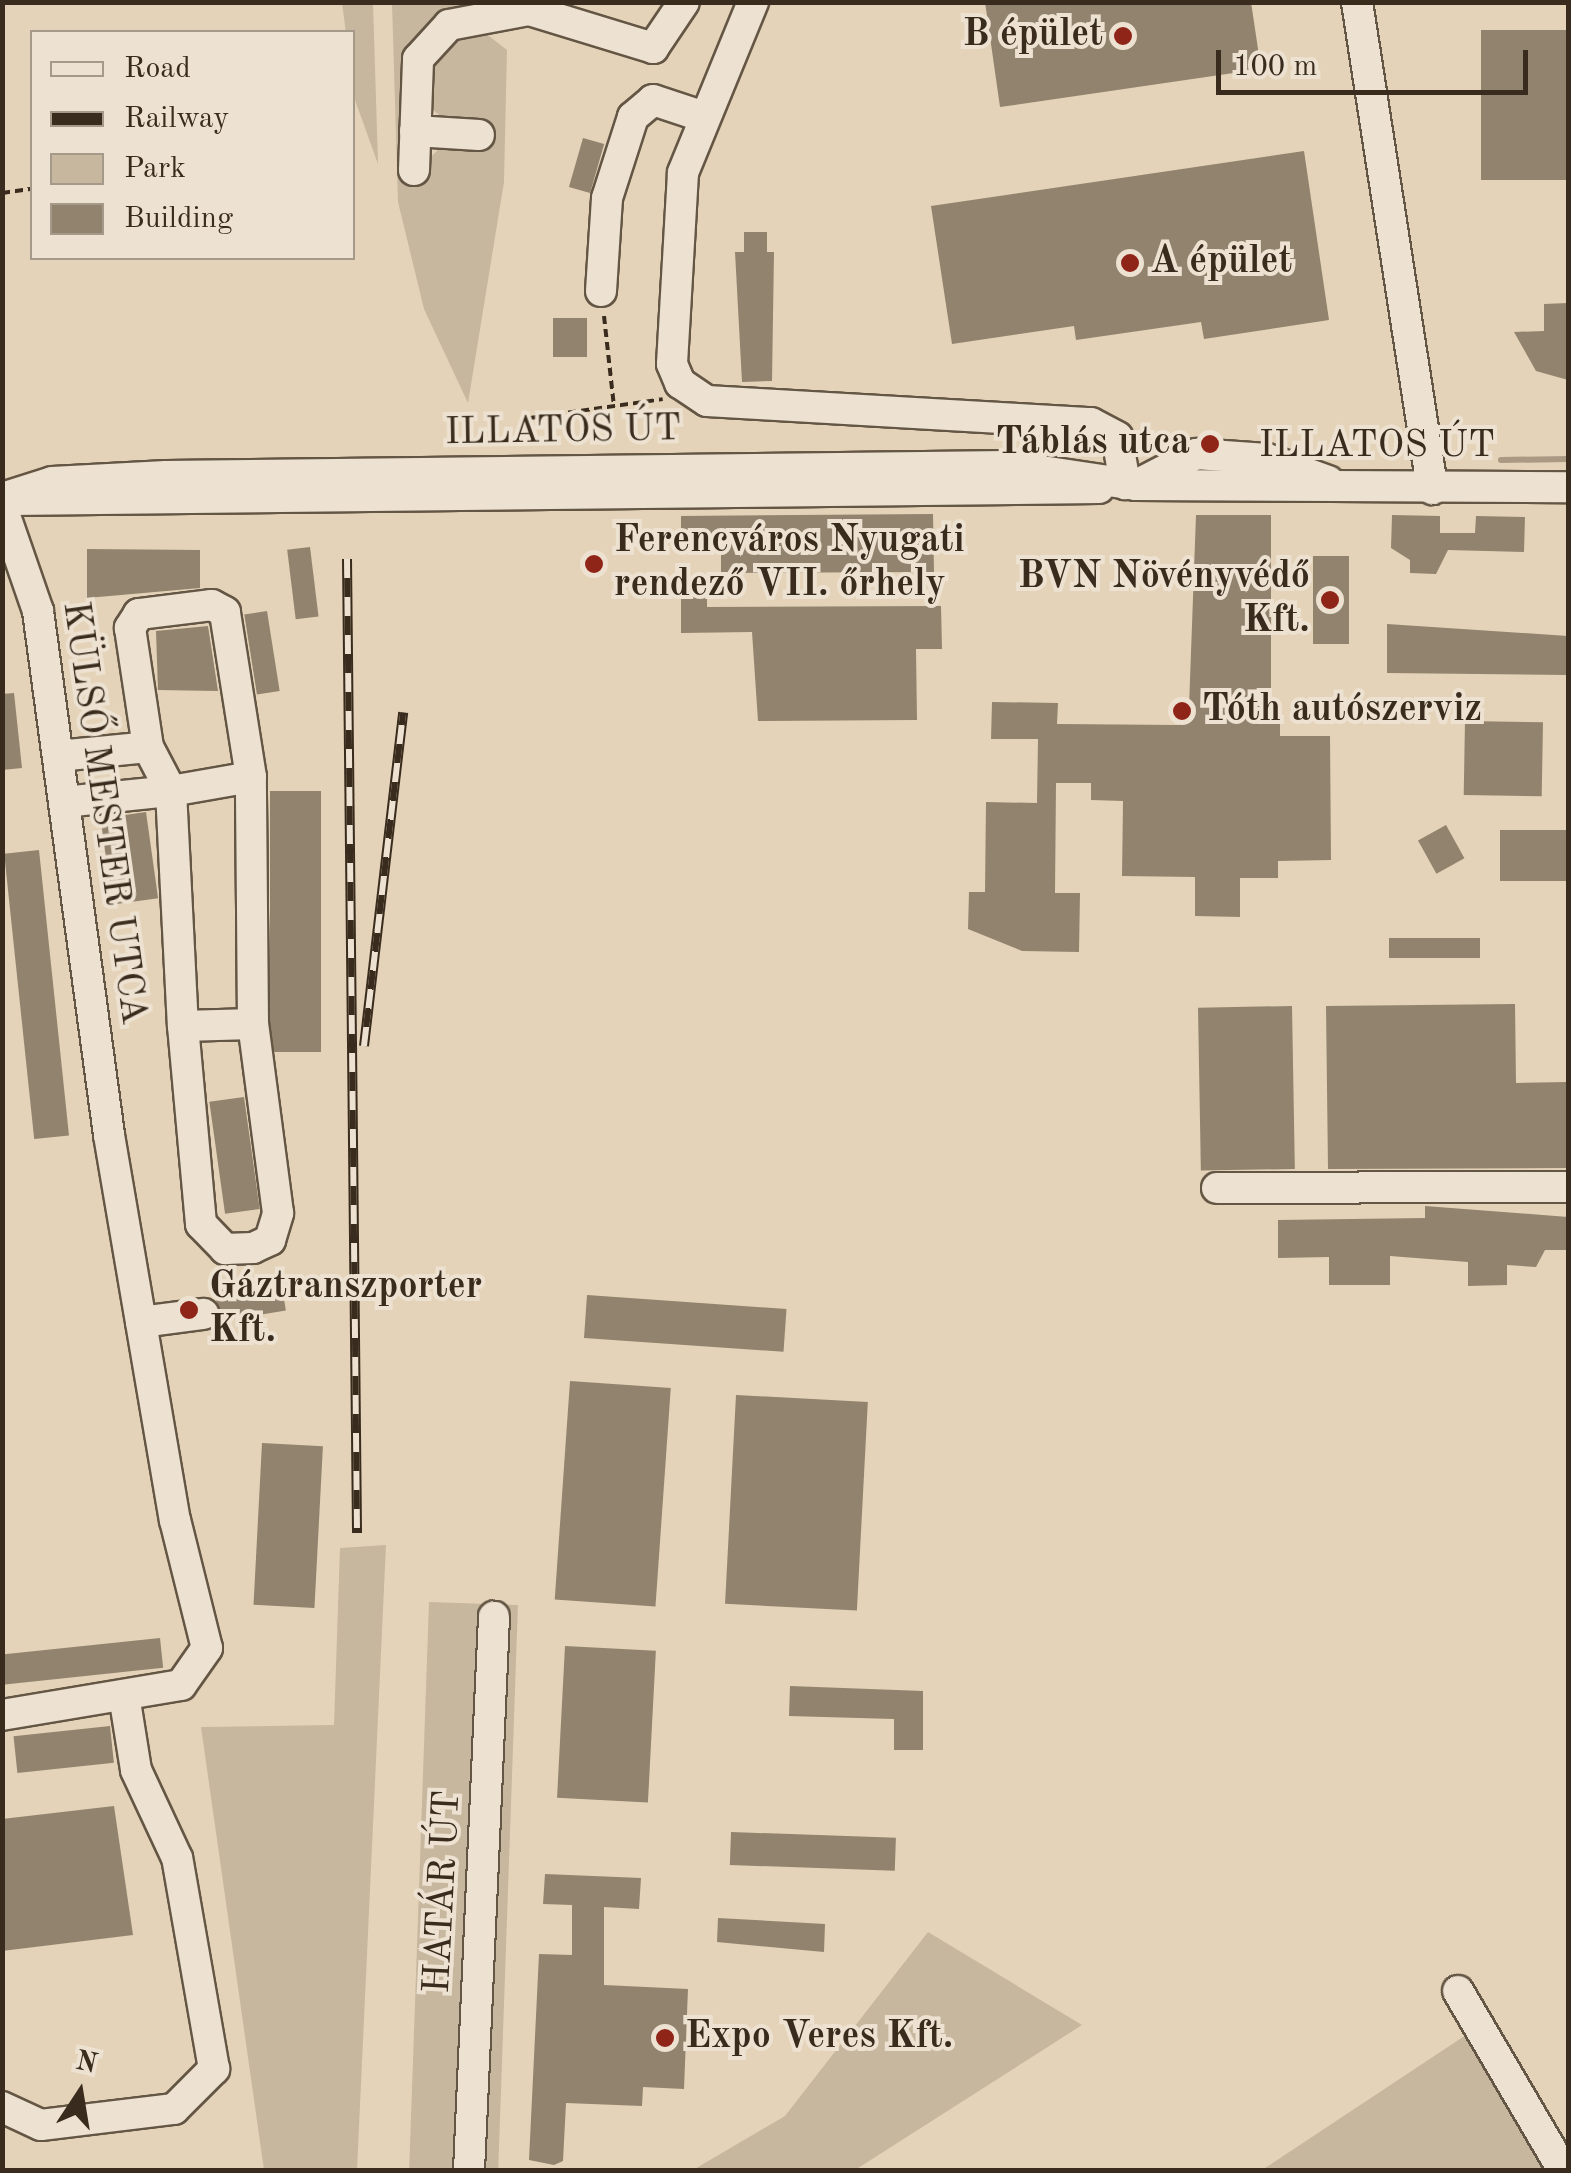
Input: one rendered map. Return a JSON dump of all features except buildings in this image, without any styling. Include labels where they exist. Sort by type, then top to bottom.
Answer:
[{"type":"street","points":[[414,170],[418,59],[436,35],[468,18],[549,8],[653,48],[684,2]]},
{"type":"street","points":[[753,2],[702,116],[675,227],[672,364],[693,396],[1091,422],[1117,437],[1130,484]]},
{"type":"street","points":[[1358,2],[1432,489]]},
{"type":"street","points":[[601,290],[607,198],[632,117],[653,100],[702,116]]},
{"type":"street","points":[[415,130],[479,134]]},
{"type":"street","name":"ILLATOS ÚT","points":[[2,498],[1014,494],[1130,484],[1568,487]]},
{"type":"street","name":"KÜLSŐ MESTER UTCA","points":[[2,507],[38,611],[109,1134],[141,1322],[207,1648],[181,1686],[2,1715]]},
{"type":"street","points":[[212,605],[231,625],[251,777],[253,1024],[278,1213],[270,1240],[253,1248],[225,1248],[200,1224],[183,1026],[171,791],[148,747],[133,619],[212,605]]},
{"type":"street","points":[[58,756],[148,747]]},
{"type":"street","points":[[64,802],[171,791],[251,777]]},
{"type":"street","points":[[183,1026],[253,1024]]},
{"type":"street","points":[[1217,1188],[1568,1187]]},
{"type":"street","points":[[141,1322],[203,1314]]},
{"type":"street","name":"HATÁR ÚT","points":[[469,2170],[494,1617]]},
{"type":"street","points":[[2,2107],[40,2124],[174,2109],[214,2069],[178,1858],[136,1770],[124,1695]]},
{"type":"street","points":[[1458,1990],[1563,2170]]},
{"type":"path","points":[[2,193],[30,189]]},
{"type":"path","points":[[601,290],[614,406]]},
{"type":"path","points":[[530,418],[693,396]]},
{"type":"green space","points":[[342,3],[373,3],[378,164],[355,100],[355,30],[346,30]]},
{"type":"green space","points":[[392,3],[473,3],[440,19],[411,57],[411,176],[444,144],[482,141],[483,128],[450,125],[430,107],[429,54],[454,34],[480,29],[507,50],[504,182],[468,403],[424,309],[398,202]]},
{"type":"green space","points":[[386,1545],[357,2170],[264,2170],[201,1727],[334,1725],[340,1548]]},
{"type":"green space","points":[[429,1602],[518,1605],[498,2170],[409,2170]]},
{"type":"green space","points":[[928,1932],[1082,2025],[855,2170],[693,2170],[785,2116]]},
{"type":"green space","points":[[1469,2033],[1548,2170],[1262,2170]]},
{"type":"waterway","points":[[1501,460],[1568,459]]},
{"type":"railway","points":[[347,559],[357,1533]]},
{"type":"railway","points":[[364,1046],[403,712]]},
{"type":"place","name":"B épület","points":[[1123,36]]},
{"type":"place","name":"A épület","points":[[1130,263]]},
{"type":"place","name":"Táblás utca","points":[[1210,444]]},
{"type":"place","name":"Ferencváros Nyugati rendező VII. őrhely","points":[[594,564]]},
{"type":"place","name":"BVN Növényvédő Kft.","points":[[1330,600]]},
{"type":"place","name":"Tóth autószerviz","points":[[1182,711]]},
{"type":"place","name":"Gáztranszporter Kft.","points":[[189,1310]]},
{"type":"place","name":"Expo Veres Kft.","points":[[665,2038]]}]
